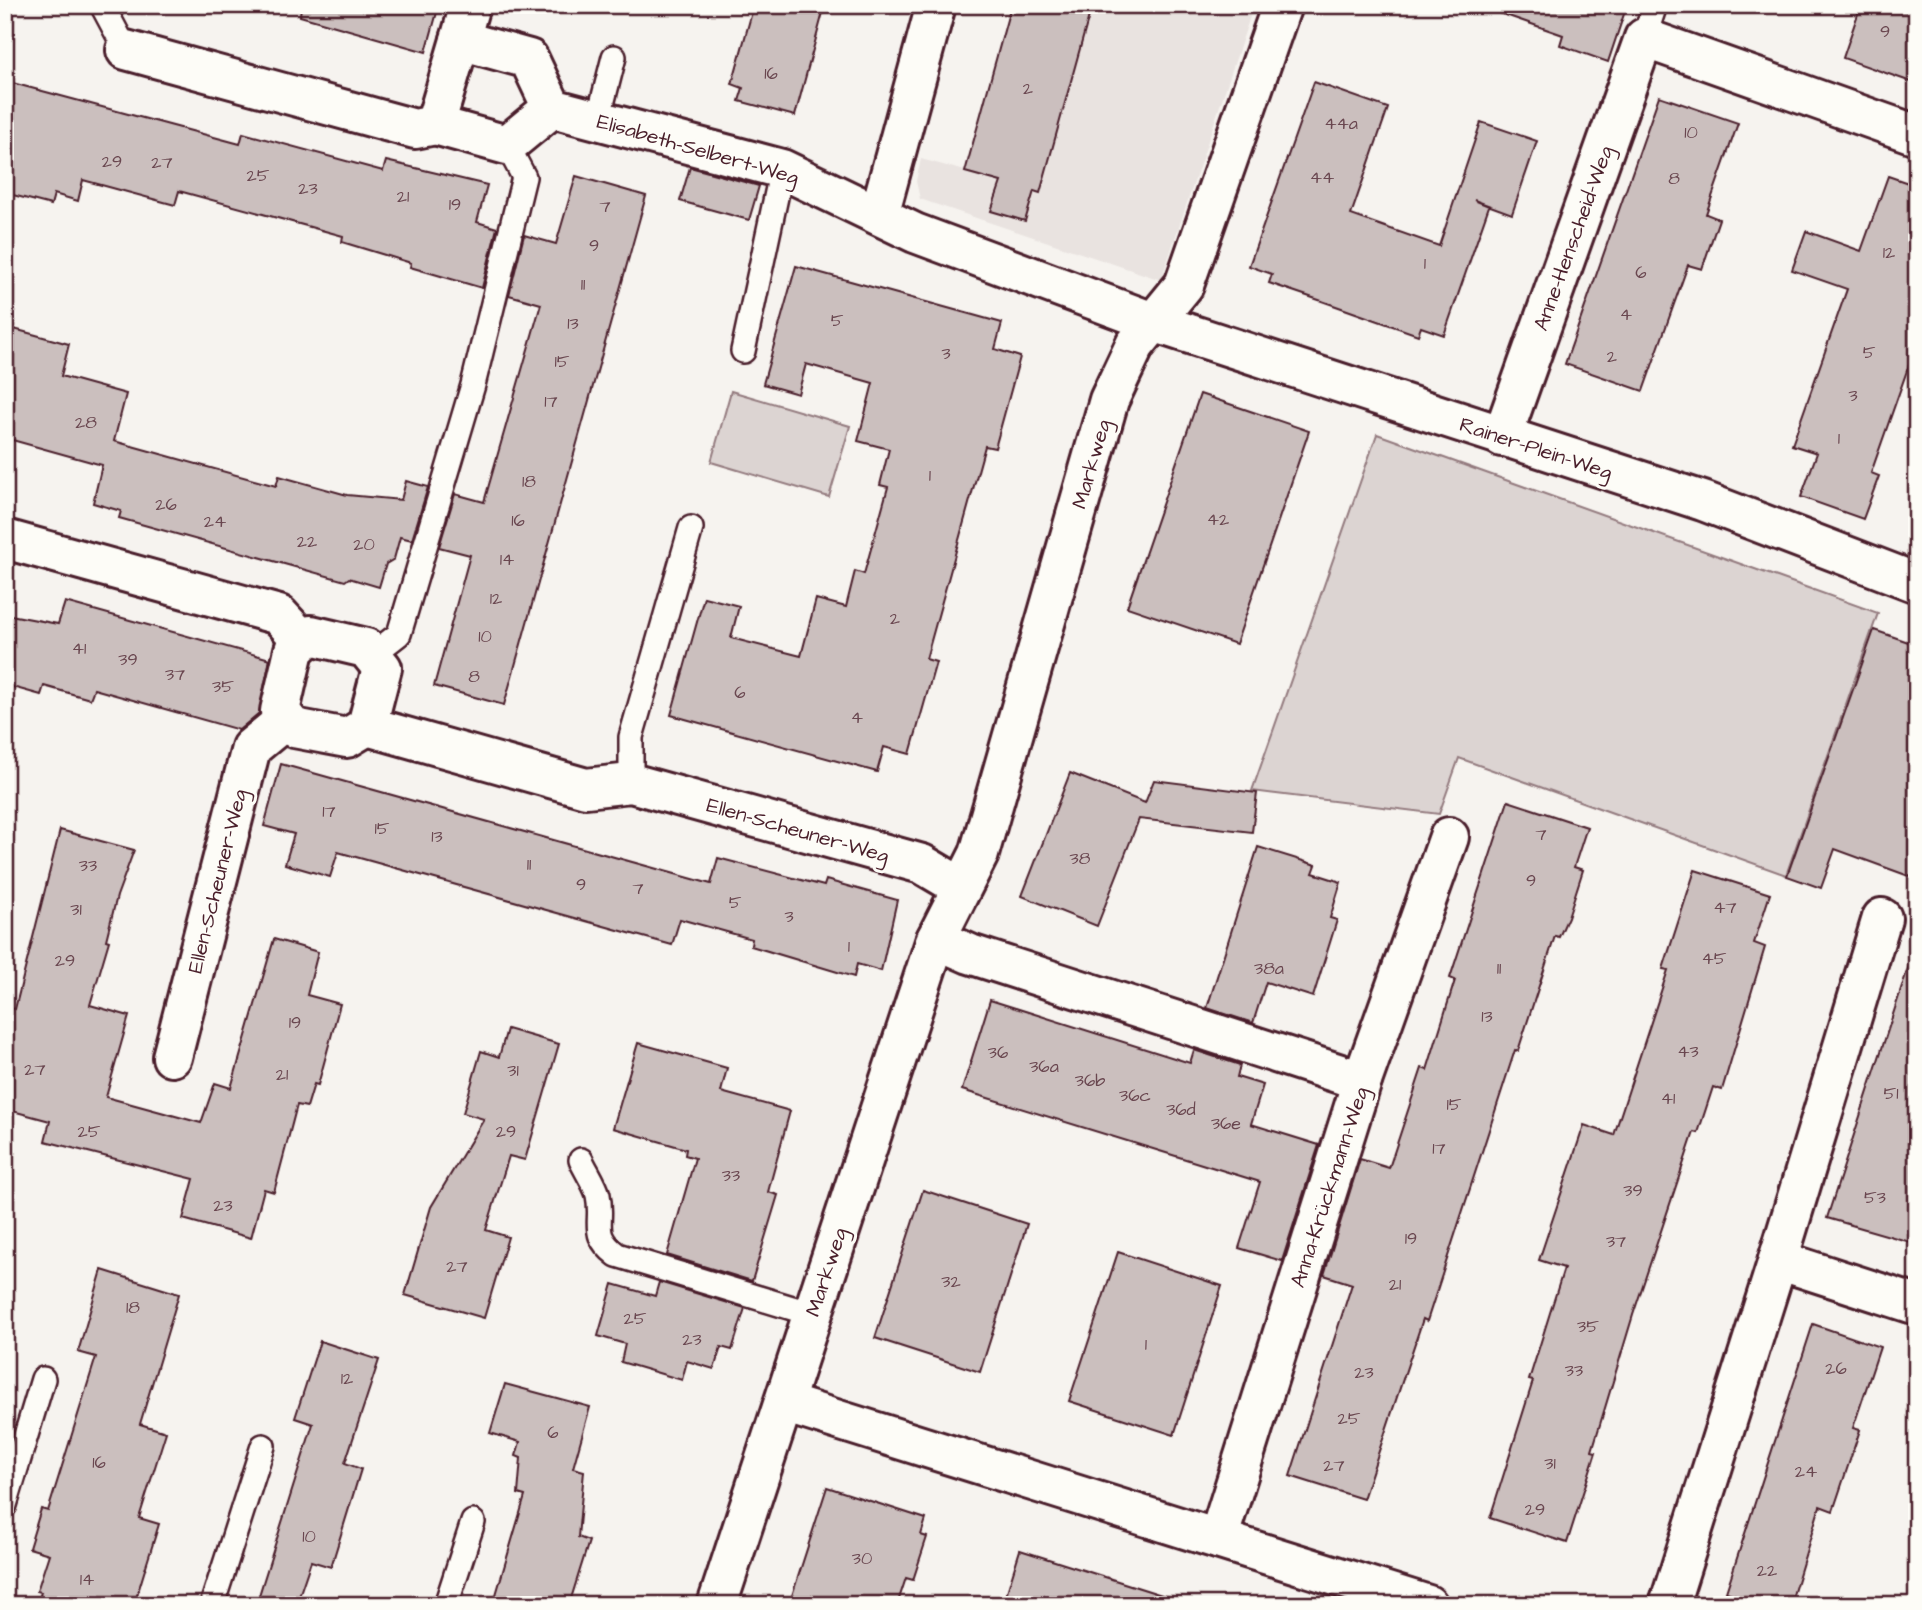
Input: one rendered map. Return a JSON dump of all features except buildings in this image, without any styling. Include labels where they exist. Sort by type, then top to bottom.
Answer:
[{"type":"street","points":[[879,215],[936,5]]},
{"type":"street","name":"Markweg","points":[[717,1605],[936,939],[979,854],[1109,400],[1135,345],[1184,285],[1282,5]]},
{"type":"street","name":"Anne-Henscheid-Weg","points":[[1502,438],[1649,22],[1917,135]]},
{"type":"street","points":[[125,50],[415,129],[435,125],[507,145],[552,108],[529,59],[465,23],[435,125]]},
{"type":"street","name":"Elisabeth-Selbert-Weg","points":[[552,108],[782,169],[915,233],[1153,322]]},
{"type":"street","name":"Rainer-Plein-Weg","points":[[1153,322],[1502,438],[1703,501],[1917,583]]},
{"type":"street","points":[[5,539],[279,615],[303,641]]},
{"type":"street","points":[[311,635],[366,648],[372,655],[382,668],[368,726],[347,738],[294,728],[280,711],[294,650],[311,635]]},
{"type":"street","name":"Ellen-Scheuner-Weg","points":[[172,1057],[251,748],[286,719]]},
{"type":"street","name":"Ellen-Scheuner-Weg","points":[[368,726],[586,788],[631,783],[922,864],[961,887]]},
{"type":"street","name":"Anna-Krückmann-Weg","points":[[1218,1539],[1362,1081],[1449,837]]},
{"type":"street","points":[[1669,1605],[1882,918]]},
{"type":"street","points":[[936,939],[970,954],[1362,1081]]},
{"type":"street","points":[[1778,1259],[1917,1305]]},
{"type":"street","points":[[784,1403],[1428,1605]]},
{"type":"lane","points":[[102,5],[125,50]]},
{"type":"lane","points":[[598,120],[614,57]]},
{"type":"lane","points":[[372,655],[400,634],[473,385],[524,177],[507,145]]},
{"type":"lane","points":[[743,351],[782,169]]},
{"type":"lane","points":[[631,783],[631,737],[691,528]]},
{"type":"lane","points":[[581,1160],[598,1195],[597,1223],[602,1245],[617,1255],[812,1314]]},
{"type":"lane","points":[[5,1504],[43,1379]]},
{"type":"lane","points":[[212,1605],[263,1446]]},
{"type":"lane","points":[[446,1605],[473,1522]]},
{"type":"shaded area","points":[[1011,5],[1254,5],[1161,280],[920,199],[916,181],[921,159],[965,171]]},
{"type":"shaded area","points":[[731,391],[850,426],[829,497],[711,462]]},
{"type":"shaded area","points":[[1377,434],[1878,613],[1786,875],[1459,758],[1439,814],[1252,791]]}]
